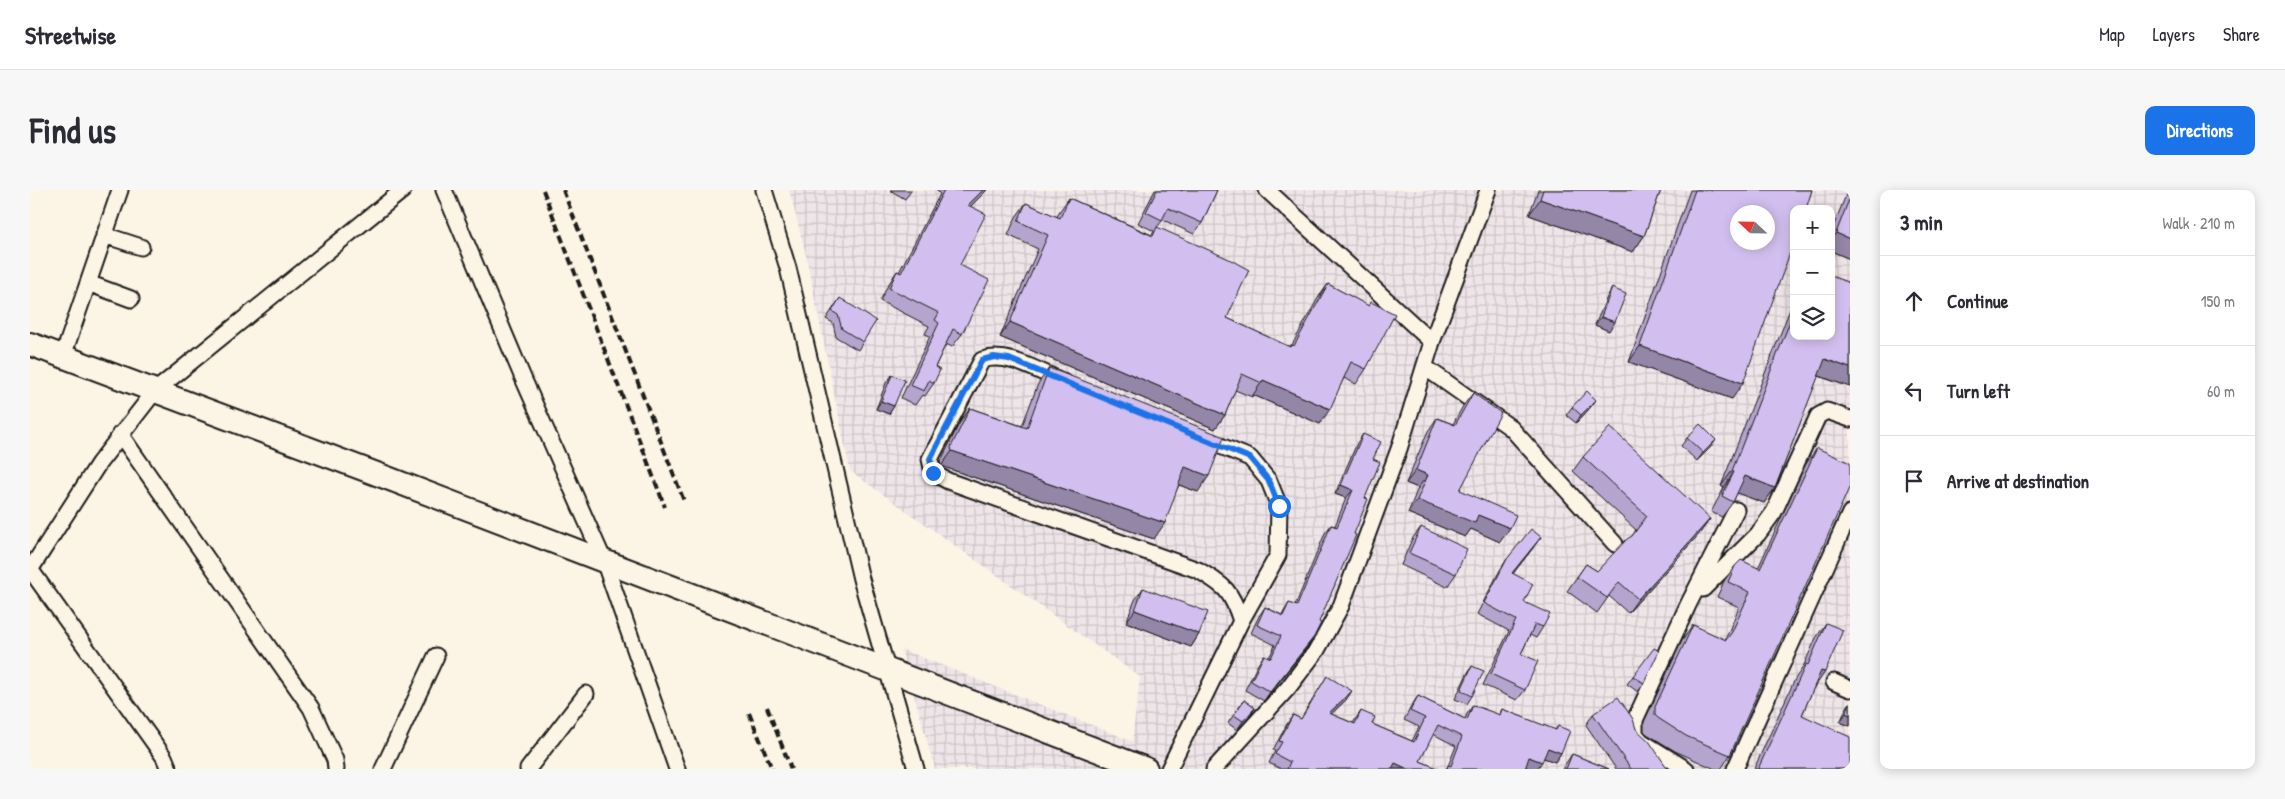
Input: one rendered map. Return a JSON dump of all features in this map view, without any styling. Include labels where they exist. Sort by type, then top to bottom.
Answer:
[{"type":"highway","points":[[30,344],[1146,769]]},
{"type":"street","points":[[63,356],[120,190]]},
{"type":"street","points":[[169,769],[164,757],[30,569],[120,434],[155,391],[403,190]]},
{"type":"street","points":[[444,190],[523,378],[604,561],[677,769]]},
{"type":"street","points":[[764,190],[788,268],[861,579],[889,670],[916,769]]},
{"type":"street","points":[[1267,190],[1432,342]]},
{"type":"street","points":[[1214,769],[1288,688],[1317,650],[1341,606],[1426,368],[1432,342],[1488,190]]},
{"type":"street","points":[[104,235],[141,248]]},
{"type":"street","points":[[88,283],[131,298]]},
{"type":"street","points":[[1071,385],[1009,359],[994,357],[982,360],[930,459],[933,473],[957,485],[1198,570],[1220,583],[1234,598],[1241,621]]},
{"type":"street","points":[[1426,368],[1511,428],[1615,544]]},
{"type":"street","points":[[1688,605],[1721,569],[1758,534],[1774,512],[1818,416],[1827,411],[1850,419]]},
{"type":"street","points":[[1170,769],[1241,621],[1278,555],[1279,506],[1269,481],[1250,458],[1188,432]]},
{"type":"street","points":[[120,434],[312,708],[335,760],[336,769]]},
{"type":"street","points":[[1686,769],[1641,741],[1635,734],[1635,720],[1688,605],[1736,510]]},
{"type":"street","points":[[1735,769],[1850,513]]},
{"type":"street","points":[[383,769],[436,656]]},
{"type":"street","points":[[1834,682],[1850,690]]},
{"type":"street","points":[[528,769],[586,694]]},
{"type":"shaded area","points":[[789,190],[1850,190],[1850,769],[935,769],[901,649],[1132,741],[1140,677],[850,471],[805,251]]},
{"type":"building","points":[[944,190],[983,190],[968,205],[986,214],[960,265],[989,280],[962,334],[953,329],[935,367],[940,370],[934,383],[929,380],[924,391],[910,385],[939,323],[935,320],[939,313],[889,288],[897,271],[901,273]]},
{"type":"building","points":[[1157,190],[1217,190],[1202,223],[1168,208],[1162,220],[1146,212]]},
{"type":"building","points":[[1543,190],[1661,190],[1644,236],[1540,199]]},
{"type":"building","points":[[1695,190],[1812,190],[1807,205],[1790,205],[1790,253],[1743,383],[1640,346]]},
{"type":"building","points":[[1850,197],[1850,239],[1836,233]]},
{"type":"building","points":[[1069,198],[1153,236],[1157,227],[1249,270],[1227,318],[1290,347],[1291,345],[1294,346],[1328,284],[1369,306],[1371,302],[1395,314],[1366,369],[1351,362],[1330,409],[1263,380],[1262,383],[1242,374],[1225,415],[1010,322],[1048,235],[1018,221],[1026,203],[1060,218]]},
{"type":"building","points":[[1835,277],[1850,283],[1850,368],[1825,359],[1775,488],[1745,476],[1733,502],[1722,496],[1734,472],[1732,471],[1790,321],[1790,340],[1835,340]]},
{"type":"building","points":[[1612,288],[1626,294],[1615,322],[1601,317]]},
{"type":"building","points":[[840,298],[876,321],[863,342],[842,329],[838,315],[832,311]]},
{"type":"building","points":[[1049,368],[1224,437],[1209,476],[1185,467],[1165,523],[952,451],[951,447],[970,408],[1027,428]]},
{"type":"building","points":[[892,375],[905,380],[894,406],[881,401]]},
{"type":"building","points":[[1587,391],[1596,400],[1581,415],[1572,407]]},
{"type":"building","points":[[1473,393],[1501,413],[1460,490],[1516,515],[1510,528],[1478,515],[1475,523],[1417,500],[1428,475],[1416,470],[1437,418],[1455,425]]},
{"type":"building","points":[[1700,424],[1716,440],[1703,453],[1687,438]]},
{"type":"building","points":[[1610,427],[1710,519],[1638,599],[1619,582],[1607,598],[1577,577],[1586,564],[1597,571],[1632,536],[1647,516],[1583,457]]},
{"type":"building","points":[[1363,434],[1381,442],[1373,459],[1380,462],[1365,498],[1368,499],[1354,534],[1356,535],[1314,637],[1270,692],[1251,681],[1264,655],[1271,658],[1281,636],[1257,625],[1265,607],[1283,616],[1289,603],[1297,606],[1331,525],[1337,527],[1353,490],[1341,485]]},
{"type":"building","points":[[1817,448],[1850,463],[1850,486],[1730,755],[1686,736],[1658,718],[1655,715],[1655,707],[1693,625],[1726,640],[1732,632],[1750,592],[1728,582],[1735,566],[1741,560],[1760,569]]},
{"type":"building","points":[[1421,527],[1467,549],[1456,574],[1409,553]]},
{"type":"building","points":[[1531,529],[1541,537],[1512,573],[1533,584],[1524,602],[1550,614],[1543,627],[1535,624],[1521,654],[1538,661],[1525,690],[1491,674],[1516,620],[1484,603],[1507,559]]},
{"type":"building","points":[[1143,588],[1208,612],[1199,634],[1135,610]]},
{"type":"building","points":[[1826,623],[1843,630],[1825,672],[1821,671],[1802,715],[1850,737],[1850,769],[1758,769],[1806,664],[1808,665]]},
{"type":"building","points":[[1654,648],[1659,651],[1644,683],[1633,676]]},
{"type":"building","points":[[1472,666],[1484,671],[1472,696],[1461,690]]},
{"type":"building","points":[[1327,676],[1352,691],[1329,713],[1355,724],[1361,711],[1375,717],[1372,724],[1414,742],[1425,718],[1410,711],[1418,696],[1467,720],[1473,705],[1500,715],[1502,709],[1556,730],[1558,726],[1570,731],[1561,753],[1548,748],[1542,762],[1529,757],[1525,769],[1447,769],[1448,765],[1451,766],[1462,737],[1438,725],[1420,761],[1439,769],[1408,769],[1395,763],[1392,769],[1287,769],[1290,762],[1275,754],[1282,742],[1279,741],[1293,715],[1301,719]]},
{"type":"building","points":[[1618,697],[1633,719],[1636,729],[1649,741],[1668,769],[1631,769],[1593,714]]},
{"type":"building","points":[[1244,700],[1255,708],[1243,721],[1234,715]]},
{"type":"building","points":[[1850,703],[1850,715],[1846,713]]},
{"type":"building","points":[[1572,754],[1609,769],[1566,769]]},
{"type":"railway","points":[[543,190],[665,507]]},
{"type":"railway","points":[[563,190],[684,501]]},
{"type":"railway","points":[[767,707],[791,769]]},
{"type":"railway","points":[[749,713],[772,769]]},
{"type":"route","points":[[933,473],[930,459],[982,360],[994,357],[1009,359],[1250,458],[1269,481],[1279,506]]}]
